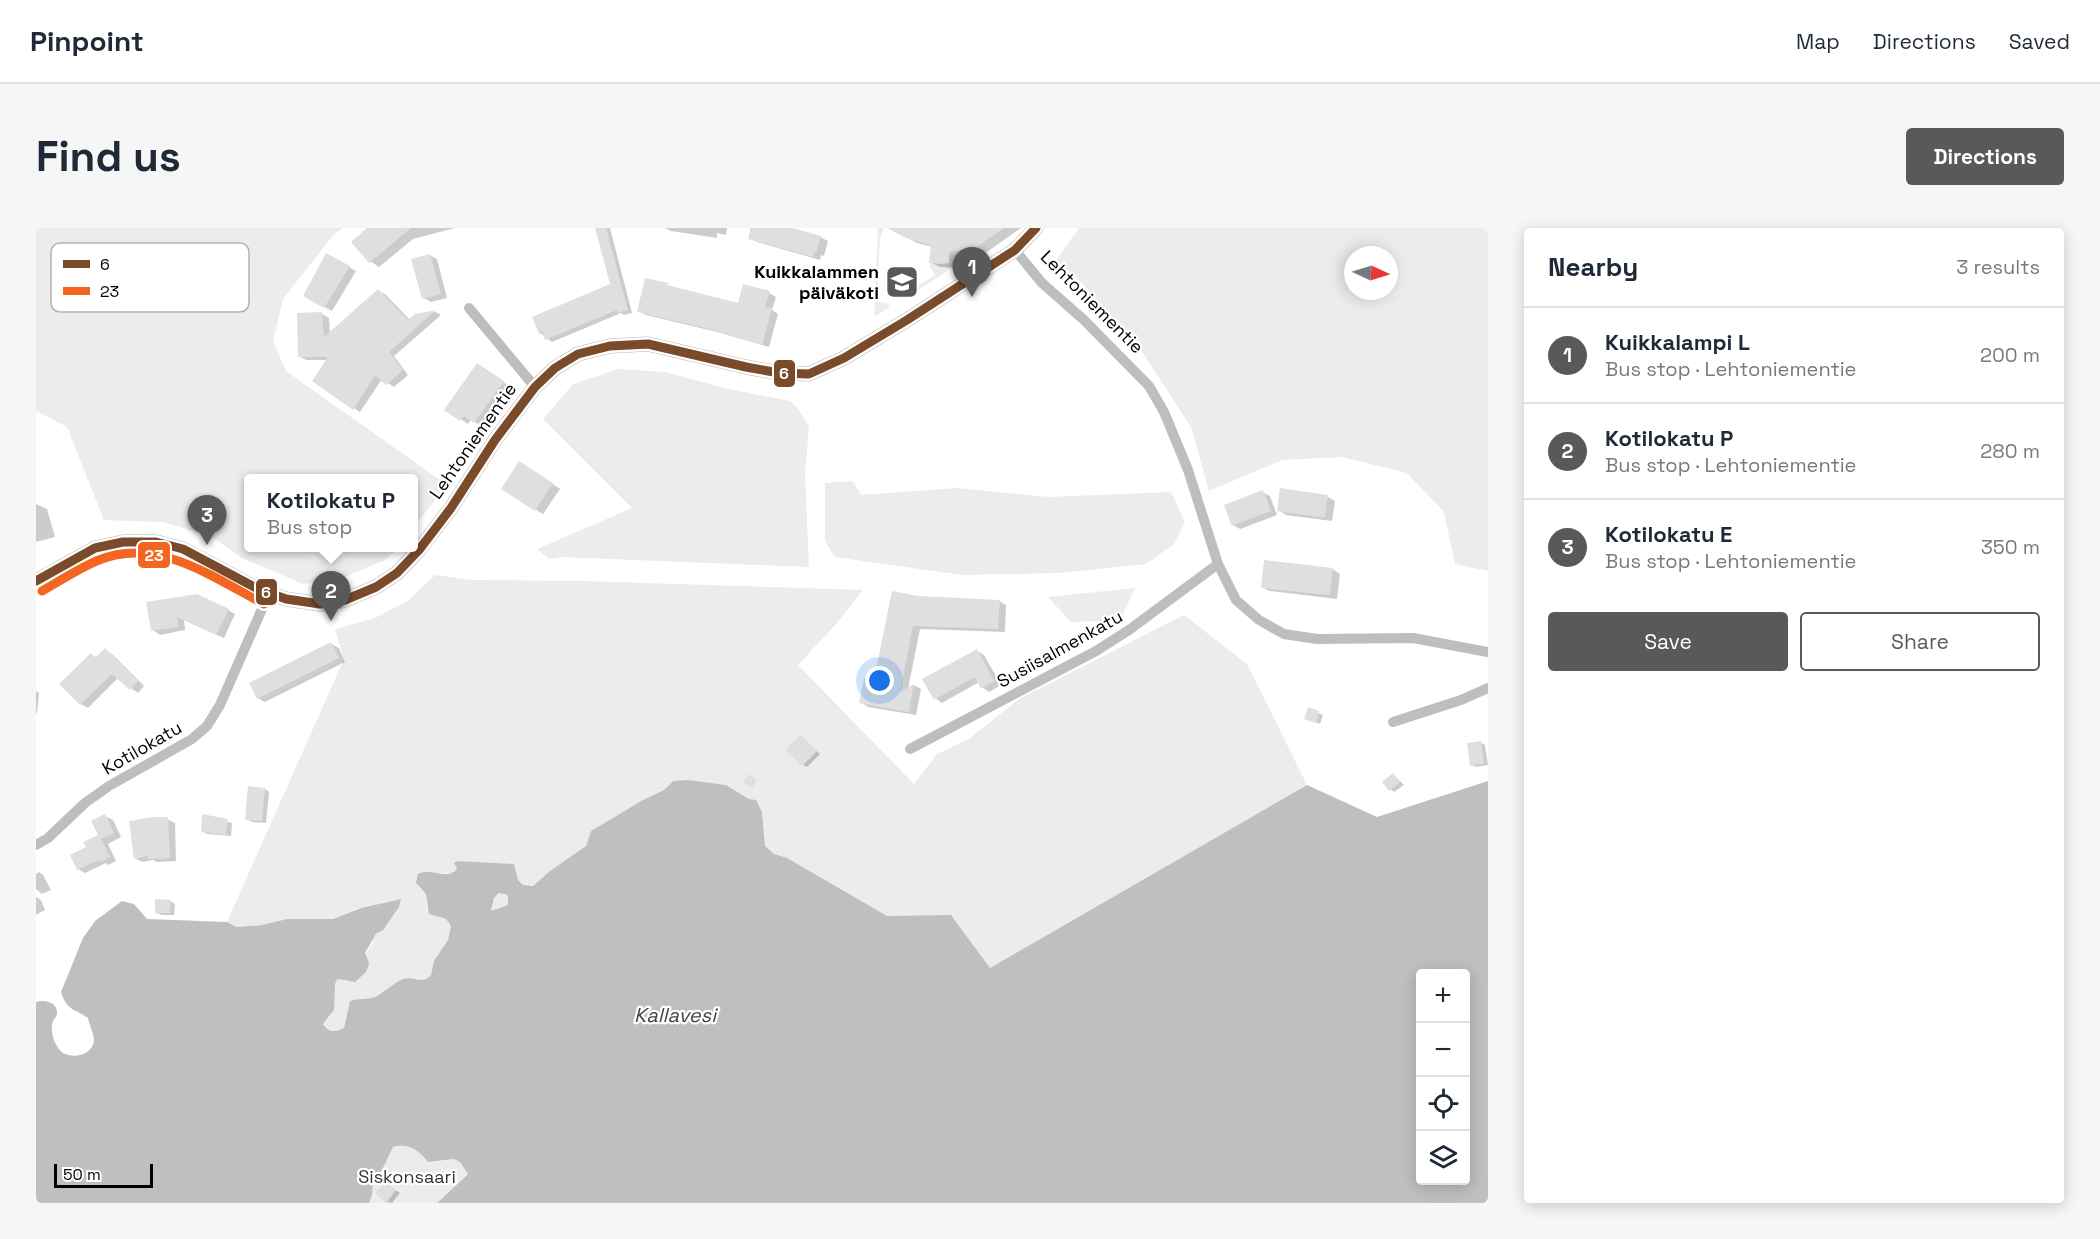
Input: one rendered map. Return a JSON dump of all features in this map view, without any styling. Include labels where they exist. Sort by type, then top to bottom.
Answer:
[{"type":"street","points":[[1015,250],[1036,228]]},
{"type":"street","name":"Lehtoniementie","points":[[418,551],[451,508],[495,440],[535,387],[555,368],[578,354],[610,346],[648,344],[746,367],[779,373],[809,374],[852,353],[1015,250],[1042,284],[1084,320],[1149,386],[1164,411],[1188,470],[1218,564],[1236,600],[1259,620],[1284,634],[1317,639],[1413,638],[1488,652]]},
{"type":"street","points":[[469,308],[535,387]]},
{"type":"street","name":"Lehtoniementie","points":[[36,581],[95,548],[123,542],[156,542],[183,549],[286,599],[320,603],[345,600],[376,587],[397,573],[417,552]]},
{"type":"street","name":"Susiisalmenkatu","points":[[910,749],[1096,651],[1129,630],[1218,564]]},
{"type":"street","name":"Kotilokatu","points":[[36,845],[48,838],[85,803],[109,786],[192,739],[207,726],[220,705],[270,593]]},
{"type":"street","points":[[1393,722],[1461,700],[1488,688]]},
{"type":"green space","points":[[36,228],[343,228],[334,234],[283,299],[273,341],[286,371],[447,485],[418,522],[418,474],[244,474],[244,552],[393,552],[387,559],[338,580],[303,584],[242,558],[212,537],[163,522],[104,520],[67,427],[36,411]]},
{"type":"green space","points":[[878,228],[884,228],[880,238],[877,302],[887,303],[890,307],[874,317]]},
{"type":"green space","points":[[1079,228],[1488,228],[1488,571],[1455,564],[1444,512],[1407,473],[1342,457],[1282,460],[1209,491],[1191,427],[1137,344],[1076,277],[1056,260]]},
{"type":"green space","points":[[963,253],[965,259],[903,300],[904,283],[910,291],[935,275],[930,266],[931,263],[949,263],[949,255]]},
{"type":"green space","points":[[618,369],[665,372],[724,388],[790,401],[798,409],[809,427],[805,474],[809,567],[561,557],[549,559],[537,549],[632,508],[543,419],[573,384]]},
{"type":"green space","points":[[853,481],[861,495],[957,488],[1049,497],[1171,492],[1185,522],[1174,544],[1146,564],[1060,573],[963,575],[835,557],[825,541],[825,483]]},
{"type":"green space","points":[[435,575],[472,580],[583,581],[863,590],[837,623],[798,665],[914,784],[937,754],[969,739],[1019,699],[1184,615],[1247,664],[1307,785],[990,968],[951,915],[887,917],[787,859],[774,854],[765,846],[762,812],[749,799],[726,785],[673,781],[664,790],[591,831],[586,846],[533,886],[522,885],[518,880],[514,864],[457,861],[457,869],[454,873],[434,873],[419,887],[426,894],[427,907],[434,916],[446,919],[451,926],[448,940],[434,961],[431,975],[422,980],[403,979],[375,997],[355,1000],[348,1009],[344,1028],[332,1031],[323,1024],[330,1016],[337,978],[348,982],[374,937],[388,923],[401,900],[356,909],[333,919],[287,919],[262,925],[237,927],[227,922],[344,659],[335,629],[375,618],[408,601]]},
{"type":"green space","points":[[1135,588],[1122,616],[1104,621],[1071,622],[1048,597]]},
{"type":"green space","points":[[500,893],[508,896],[508,905],[491,912],[494,898]]},
{"type":"green space","name":"Siskonsaari","points":[[393,1147],[412,1148],[432,1161],[456,1159],[468,1173],[437,1203],[369,1203],[373,1182]]},
{"type":"water","name":"Kallavesi","points":[[688,780],[726,785],[749,799],[756,800],[762,812],[765,846],[774,854],[787,858],[887,916],[951,915],[990,968],[1307,785],[1377,817],[1488,781],[1488,1203],[437,1203],[468,1174],[460,1162],[454,1159],[428,1162],[417,1151],[398,1146],[393,1147],[382,1170],[373,1182],[369,1203],[36,1203],[36,1002],[47,1001],[57,1010],[52,1034],[63,1053],[77,1056],[90,1050],[94,1041],[88,1018],[68,1006],[61,992],[83,938],[95,921],[122,901],[134,904],[147,919],[227,922],[237,927],[262,925],[287,919],[333,919],[361,908],[401,899],[399,907],[383,930],[376,934],[365,953],[369,963],[366,972],[355,982],[337,979],[334,1010],[323,1024],[329,1030],[338,1031],[344,1028],[350,1001],[375,997],[403,979],[421,980],[431,975],[434,961],[448,940],[451,926],[446,919],[429,914],[426,894],[416,883],[418,874],[428,872],[449,874],[457,869],[454,863],[457,861],[514,864],[518,880],[523,885],[533,886],[586,846],[591,831],[664,790],[673,781]],"holes":[[[499,893],[508,896],[508,905],[491,911],[494,898]]]},
{"type":"building","points":[[367,228],[411,228],[369,263],[351,242]]},
{"type":"building","points":[[595,228],[606,228],[628,310],[618,313],[617,310],[545,340],[542,331],[539,334],[532,317],[610,284]]},
{"type":"building","points":[[751,228],[792,228],[821,236],[813,257],[748,239]]},
{"type":"building","points":[[887,228],[1004,228],[977,247],[949,252],[949,263],[940,264],[929,263],[931,245],[906,238]]},
{"type":"building","points":[[326,253],[350,266],[324,308],[303,296]]},
{"type":"building","points":[[430,254],[441,294],[422,299],[411,259]]},
{"type":"building","points":[[645,278],[738,303],[743,284],[770,291],[765,307],[772,308],[762,345],[709,329],[637,312]]},
{"type":"building","points":[[378,289],[408,320],[415,314],[436,310],[389,352],[403,370],[386,385],[375,375],[353,410],[312,381],[328,357],[298,357],[297,313],[322,312],[324,337]]},
{"type":"building","points":[[477,363],[504,381],[474,423],[464,416],[460,421],[444,410]]},
{"type":"building","points":[[519,461],[553,483],[535,511],[501,489]]},
{"type":"building","points":[[1280,488],[1328,495],[1325,518],[1277,511]]},
{"type":"building","points":[[1263,490],[1271,511],[1232,526],[1224,505]]},
{"type":"building","points":[[1264,560],[1333,568],[1330,595],[1261,588]]},
{"type":"building","points":[[892,591],[918,596],[1000,600],[998,629],[913,626],[900,692],[914,684],[909,712],[859,703],[864,678],[874,680]]},
{"type":"building","points":[[197,594],[229,609],[216,635],[177,617],[178,627],[151,631],[146,602]]},
{"type":"building","points":[[331,642],[339,658],[257,699],[249,683]]},
{"type":"building","points":[[105,648],[138,681],[130,690],[112,674],[80,705],[59,684],[91,653],[95,658]]},
{"type":"building","points":[[977,649],[994,681],[981,689],[975,677],[934,700],[922,679]]},
{"type":"building","points":[[1308,707],[1319,711],[1316,723],[1304,719]]},
{"type":"building","points":[[800,735],[817,751],[802,766],[785,750]]},
{"type":"building","points":[[1481,741],[1484,763],[1470,766],[1467,743]]},
{"type":"building","points":[[1393,773],[1400,782],[1389,791],[1382,782]]},
{"type":"building","points":[[749,774],[757,780],[752,788],[743,782]]},
{"type":"building","points":[[248,786],[265,788],[262,821],[245,820]]},
{"type":"building","points":[[105,814],[114,833],[101,839],[110,857],[77,870],[70,855],[86,847],[83,842],[98,835],[91,821]]},
{"type":"building","points":[[202,814],[228,819],[226,835],[201,832]]},
{"type":"building","points":[[168,817],[170,858],[148,859],[148,856],[134,859],[129,821]]},
{"type":"building","points":[[155,899],[171,900],[170,913],[155,913]]},
{"type":"building","points":[[385,1182],[396,1190],[386,1203],[375,1193]]},
{"type":"transit line","name":"6","points":[[418,551],[451,508],[495,440],[535,387],[555,368],[578,354],[610,346],[648,344],[746,367],[779,373],[809,374],[844,358],[907,320],[1015,250],[1036,228]]},
{"type":"transit line","name":"6","points":[[36,581],[95,548],[123,542],[156,542],[183,549],[258,589],[286,599],[320,604],[345,600],[376,587],[397,573],[417,552]]},
{"type":"transit line","name":"23","points":[[42,591],[99,560],[121,554],[142,553],[184,563],[264,604]]},
{"type":"place","name":"Kuikkalammen päiväkoti","points":[[902,282]]},
{"type":"place","name":"Kuikkalampi L","points":[[972,297]]},
{"type":"place","name":"Kotilokatu E","points":[[207,545]]},
{"type":"place","name":"Kotilokatu P","points":[[331,621]]}]
